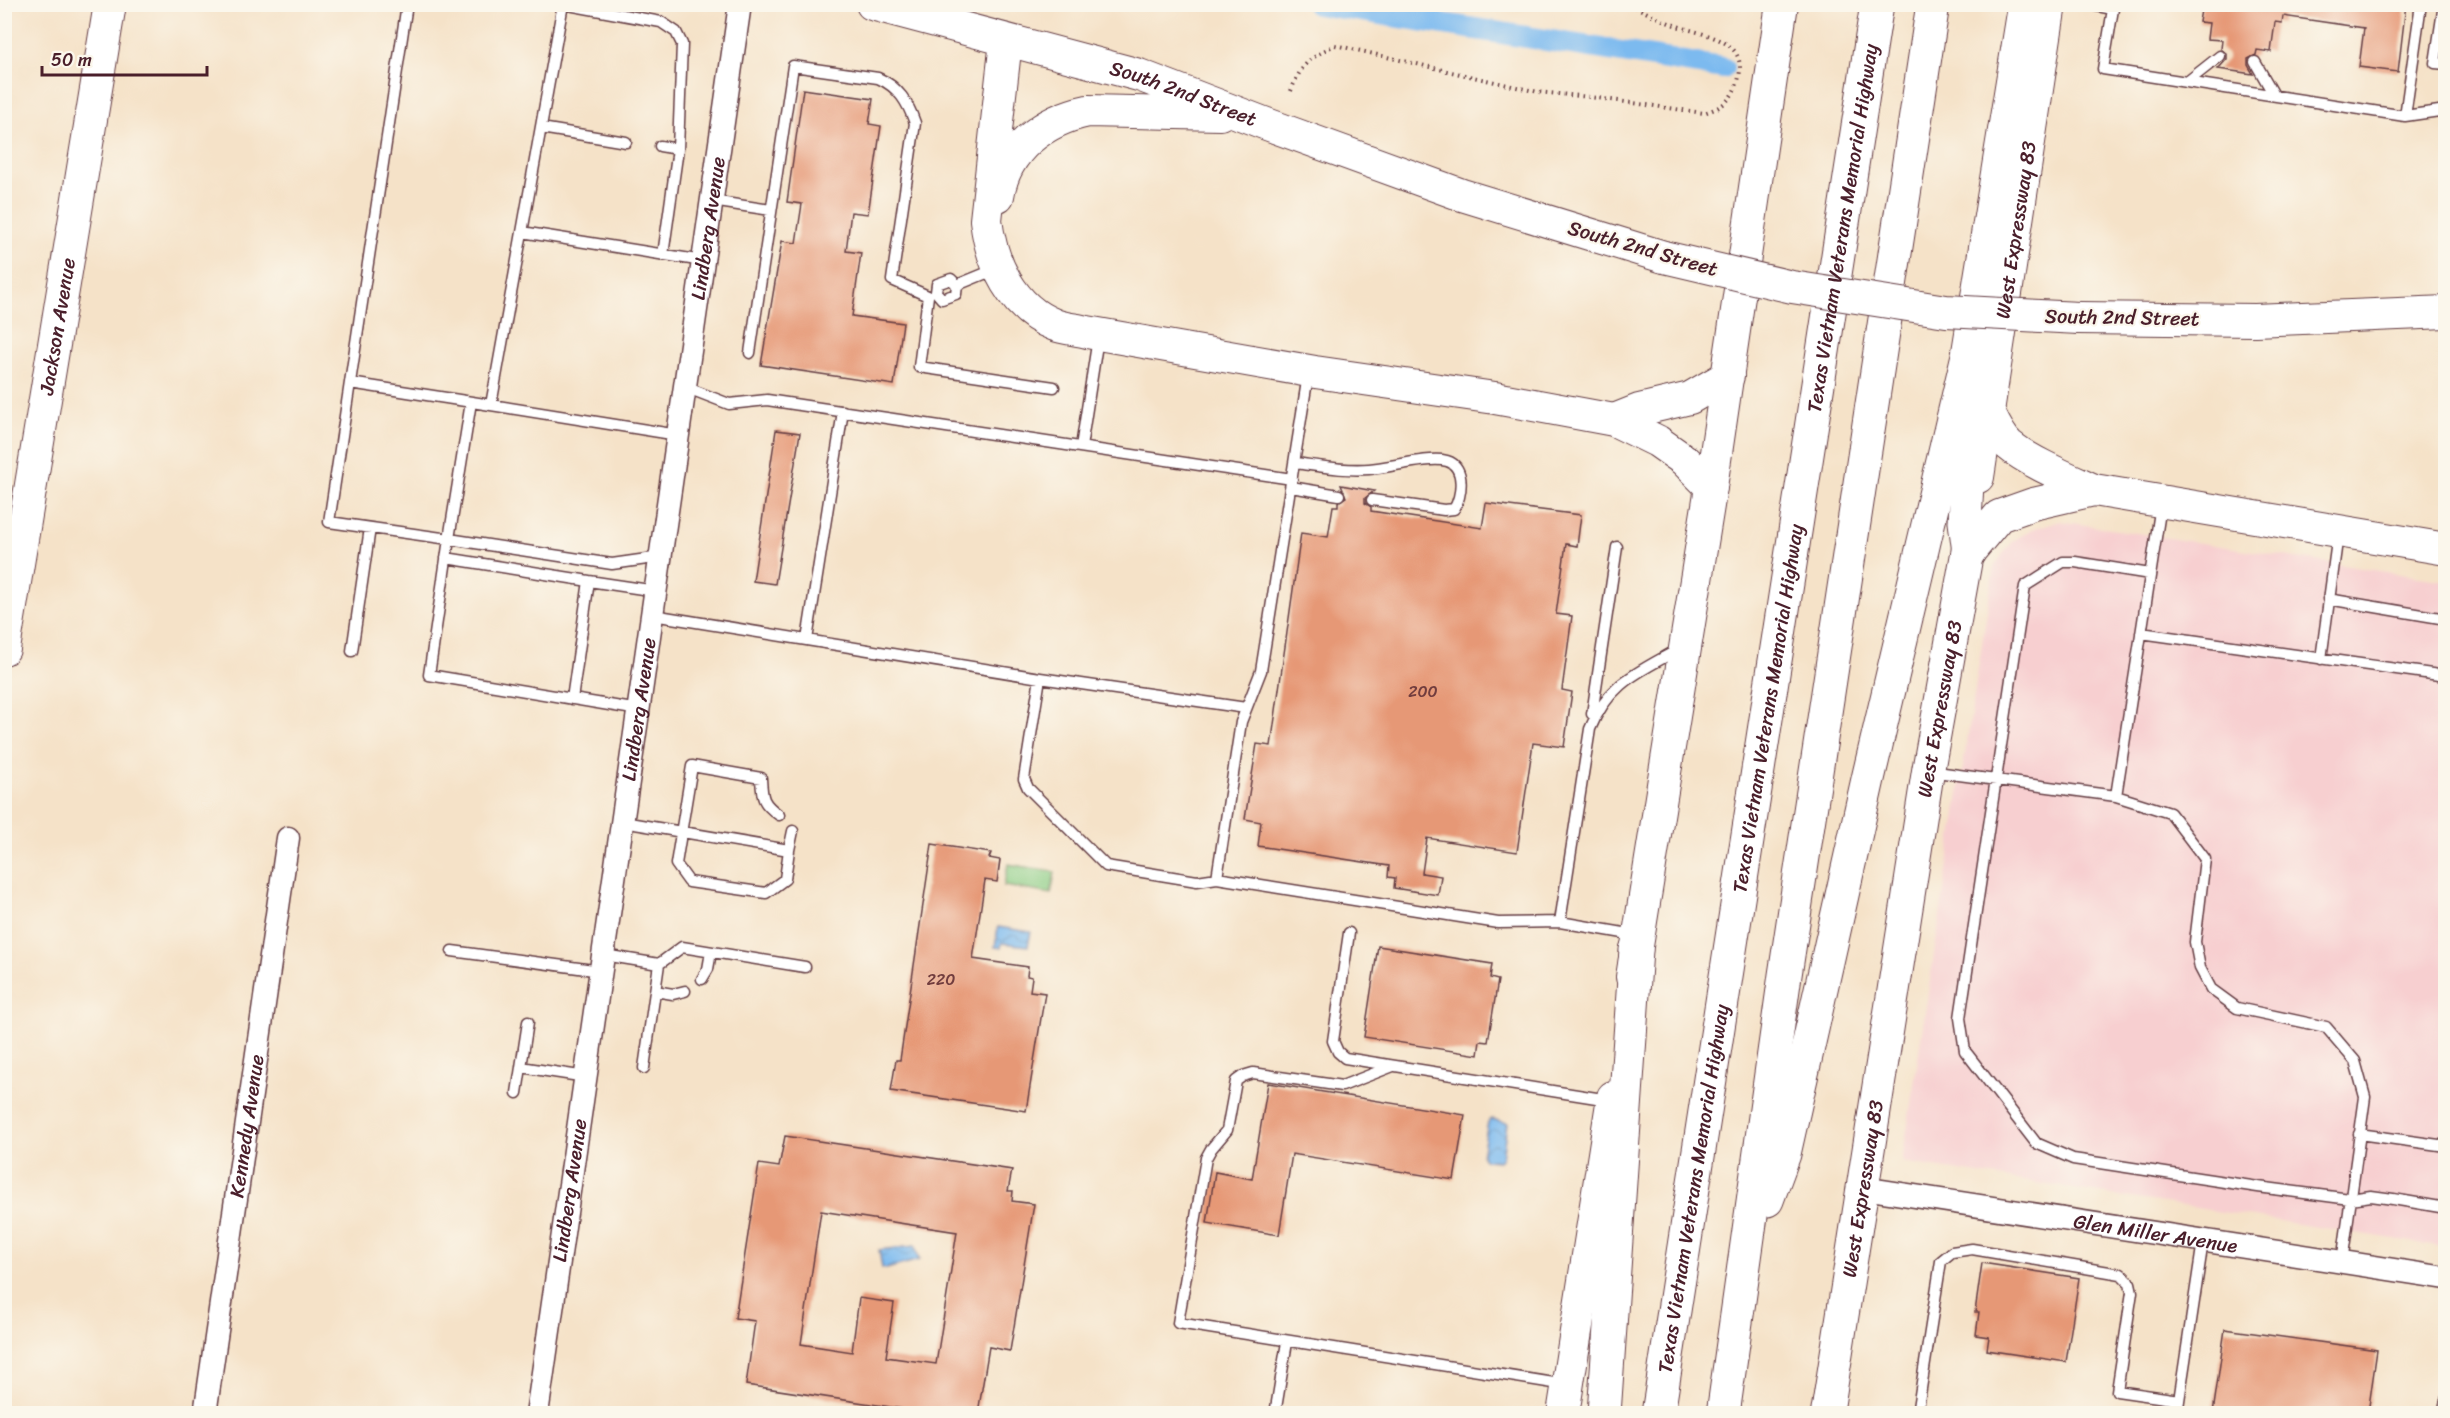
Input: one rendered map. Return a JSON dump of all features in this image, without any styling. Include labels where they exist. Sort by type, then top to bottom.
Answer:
[{"type":"highway","name":"Texas Vietnam Veterans Memorial Highway","points":[[1658,1413],[1877,4]]},
{"type":"highway","points":[[1723,1413],[1785,975],[1933,4]]},
{"type":"highway","points":[[1969,552],[1965,522],[1972,409],[1972,332],[2025,4]]},
{"type":"highway","points":[[1745,1261],[1784,1154],[1868,779],[1972,409]]},
{"type":"highway","points":[[1604,1413],[1637,943]]},
{"type":"main road","name":"Jackson Avenue","points":[[4,649],[110,4]]},
{"type":"main road","name":"South 2nd Street","points":[[872,4],[1139,75],[1462,195],[1664,257],[1792,287],[1946,311],[2079,318],[2255,320],[2445,312]]},
{"type":"main road","points":[[1565,1399],[1711,487],[1782,4]]},
{"type":"main road","name":"West Expressway 83","points":[[1972,409],[2050,4]]},
{"type":"main road","points":[[1006,41],[986,210],[988,239],[999,268],[1018,298],[1035,314],[1055,325],[1085,331],[1308,371],[1495,398],[1614,420],[1636,433],[1657,441],[1684,460],[1711,487]]},
{"type":"main road","points":[[1085,331],[1030,291],[1005,257],[996,225],[998,192],[1012,159],[1023,144],[1053,122],[1088,111],[1242,115]]},
{"type":"main road","points":[[1614,420],[1639,410],[1690,398],[1728,376]]},
{"type":"main road","points":[[1972,409],[2010,446],[2094,490],[2445,549]]},
{"type":"main road","points":[[1969,552],[2000,516],[2033,504],[2094,490]]},
{"type":"main road","name":"West Expressway 83","points":[[1836,1412],[1863,1188],[1928,771],[1969,552]]},
{"type":"street","name":"Lindberg Avenue","points":[[537,1413],[740,4]]},
{"type":"street","name":"Kennedy Avenue","points":[[205,1413],[288,838]]},
{"type":"street","name":"Glen Miller Avenue","points":[[1863,1188],[2445,1278]]},
{"type":"lane","points":[[407,4],[329,522],[612,564],[661,557]]},
{"type":"lane","points":[[2087,4],[2114,7],[2103,69],[2405,116],[2445,110]]},
{"type":"lane","points":[[2405,116],[2421,4]]},
{"type":"lane","points":[[2444,4],[2435,63],[2445,64]]},
{"type":"lane","points":[[491,405],[563,5],[661,22],[676,32],[682,44],[678,149],[663,255]]},
{"type":"lane","points":[[2187,82],[2220,56]]},
{"type":"lane","points":[[2255,62],[2274,95]]},
{"type":"lane","points":[[750,353],[793,66],[878,78],[890,83],[909,107],[915,123],[892,280],[942,299],[956,294],[957,285],[999,268]]},
{"type":"lane","points":[[541,128],[626,142]]},
{"type":"lane","points":[[660,146],[678,149]]},
{"type":"lane","points":[[712,201],[771,210]]},
{"type":"lane","points":[[522,232],[703,261]]},
{"type":"lane","points":[[932,294],[919,368],[1054,387]]},
{"type":"lane","points":[[1081,447],[1085,331]]},
{"type":"lane","points":[[1217,878],[1241,722],[1261,671],[1308,371]]},
{"type":"lane","points":[[350,383],[678,435]]},
{"type":"lane","points":[[685,387],[729,404],[767,400],[843,411],[1081,447],[1291,483],[1340,495]]},
{"type":"lane","points":[[471,402],[429,675],[639,710]]},
{"type":"lane","points":[[807,640],[843,411]]},
{"type":"lane","points":[[1295,463],[1365,470],[1434,460],[1448,461],[1457,468],[1461,484],[1460,500],[1454,509],[1443,510],[1372,500]]},
{"type":"lane","points":[[2116,796],[2162,502]]},
{"type":"lane","points":[[352,651],[370,528]]},
{"type":"lane","points":[[2321,659],[2338,531]]},
{"type":"lane","points":[[1560,922],[1617,547]]},
{"type":"lane","points":[[446,558],[656,591]]},
{"type":"lane","points":[[2150,574],[2063,562],[2025,586],[1960,1018],[1965,1051],[2036,1143],[2073,1159],[2349,1199],[2371,1196],[2445,1208]]},
{"type":"lane","points":[[572,699],[589,581]]},
{"type":"lane","points":[[2328,599],[2445,619]]},
{"type":"lane","points":[[652,615],[1040,678],[1246,708]]},
{"type":"lane","points":[[2141,633],[2445,676]]},
{"type":"lane","points":[[1590,729],[1598,709],[1611,692],[1637,673],[1686,645]]},
{"type":"lane","points":[[1040,678],[1024,779],[1029,788],[1106,866],[1197,881],[1217,878],[1498,923],[1560,922],[1637,943]]},
{"type":"lane","points":[[779,815],[762,797],[761,777],[692,766],[675,864],[689,882],[766,893],[785,879],[793,831]]},
{"type":"lane","points":[[1928,771],[2116,796],[2170,813],[2205,859],[2195,942],[2200,968],[2211,989],[2237,1008],[2326,1027],[2355,1061],[2365,1097],[2342,1262]]},
{"type":"lane","points":[[623,822],[789,850]]},
{"type":"lane","points":[[1349,933],[1333,1041],[1338,1052],[1345,1058],[1612,1100]]},
{"type":"lane","points":[[452,951],[602,963],[659,964],[682,947],[805,967]]},
{"type":"lane","points":[[702,979],[708,969],[711,952]]},
{"type":"lane","points":[[644,1068],[659,964]]},
{"type":"lane","points":[[655,991],[673,994],[685,991]]},
{"type":"lane","points":[[517,1093],[528,1022]]},
{"type":"lane","points":[[1393,1066],[1342,1086],[1253,1073],[1243,1076],[1236,1082],[1227,1130],[1206,1158],[1178,1323],[1287,1342],[1565,1399]]},
{"type":"lane","points":[[521,1067],[586,1077]]},
{"type":"lane","points":[[2359,1134],[2445,1146]]},
{"type":"lane","points":[[2177,1413],[2204,1240]]},
{"type":"lane","points":[[1917,1413],[1941,1261],[1952,1252],[1972,1250],[2121,1274],[2130,1283],[2132,1292],[2117,1391],[2179,1400]]},
{"type":"lane","points":[[1275,1413],[1287,1342]]},
{"type":"lane","points":[[2444,1413],[2445,1400]]},
{"type":"path","points":[[1444,4],[1459,4]]},
{"type":"path","points":[[1291,91],[1296,77],[1312,57],[1335,45],[1374,52],[1484,81],[1538,92],[1704,113],[1722,107],[1734,93],[1739,77],[1739,59],[1728,44],[1707,34],[1674,25],[1630,4]]},
{"type":"shaded area","points":[[2059,521],[2445,581],[2445,1247],[1902,1162],[1994,566],[2013,541],[2032,529]]},
{"type":"green space","points":[[1008,864],[1055,872],[1051,894],[1004,886]]},
{"type":"water","points":[[998,927],[1031,932],[1028,946],[1002,943],[1001,948],[995,947]]},
{"type":"water","points":[[1492,1119],[1507,1123],[1502,1158],[1499,1161],[1485,1160],[1482,1156],[1488,1122]]},
{"type":"water","points":[[915,1246],[919,1260],[886,1269],[882,1268],[879,1250]]},
{"type":"building","points":[[2202,4],[2406,4],[2398,72],[2359,67],[2364,28],[2283,16],[2282,23],[2275,22],[2271,52],[2257,50],[2256,55],[2248,59],[2248,65],[2253,74],[2218,69],[2227,59],[2227,54],[2221,49],[2222,40],[2207,39],[2209,23],[2199,22]]},
{"type":"building","points":[[803,89],[873,99],[869,124],[881,126],[868,214],[851,212],[846,251],[861,253],[852,316],[903,323],[894,385],[761,365],[782,241],[796,243],[802,204],[787,202]]},
{"type":"building","points":[[776,430],[800,433],[775,584],[753,581]]},
{"type":"building","points":[[1341,485],[1374,491],[1365,498],[1365,503],[1371,507],[1371,511],[1482,528],[1486,503],[1581,515],[1577,546],[1566,544],[1556,614],[1572,616],[1562,690],[1572,692],[1564,747],[1533,743],[1517,852],[1427,838],[1422,873],[1441,876],[1438,895],[1394,888],[1395,878],[1388,877],[1389,866],[1258,846],[1261,822],[1245,819],[1257,744],[1271,746],[1301,533],[1328,537],[1333,506],[1338,506],[1338,502],[1346,497]]},
{"type":"building","points":[[932,844],[991,853],[989,858],[1000,860],[997,882],[985,880],[973,959],[1028,967],[1027,976],[1032,977],[1030,991],[1045,993],[1026,1111],[891,1091],[896,1060],[900,1060]]},
{"type":"building","points":[[1378,946],[1492,964],[1490,978],[1498,980],[1488,1042],[1480,1041],[1478,1055],[1364,1037]]},
{"type":"building","points":[[1268,1083],[1465,1115],[1454,1180],[1292,1154],[1279,1235],[1207,1223],[1215,1172],[1252,1179]]},
{"type":"building","points":[[785,1136],[1012,1170],[1008,1191],[1013,1191],[1012,1201],[1034,1204],[1010,1351],[989,1347],[978,1413],[930,1413],[746,1385],[755,1321],[735,1318],[759,1164],[779,1167]],"holes":[[[821,1211],[957,1232],[936,1364],[886,1357],[894,1303],[859,1298],[852,1352],[801,1344]]]},
{"type":"building","points":[[1982,1263],[2079,1278],[2066,1362],[1987,1350],[1989,1337],[1976,1335],[1979,1312],[1975,1312]]},
{"type":"building","points":[[2225,1329],[2377,1350],[2368,1413],[2213,1413]]},
{"type":"waterway","points":[[1317,4],[1723,68]]}]
